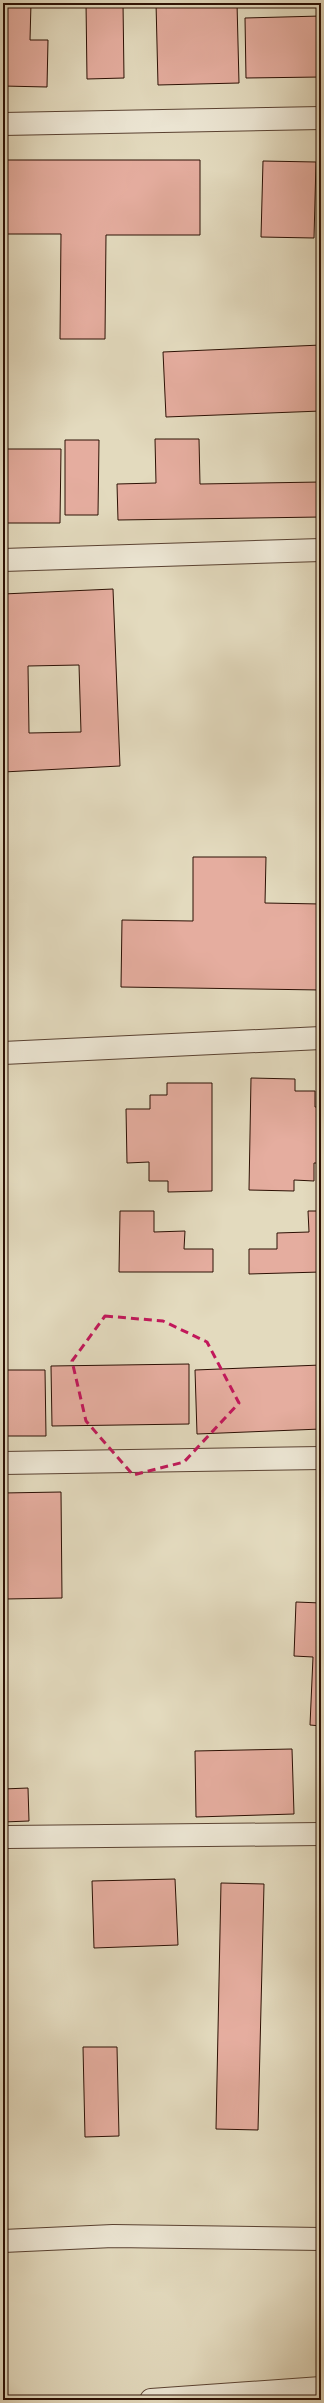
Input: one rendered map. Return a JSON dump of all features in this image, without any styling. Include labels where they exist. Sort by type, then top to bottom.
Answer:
[{"type":"street","points":[[3,124],[321,118]]},
{"type":"street","points":[[3,560],[321,550]]},
{"type":"street","points":[[3,1053],[321,1038]]},
{"type":"street","points":[[3,1463],[321,1458]]},
{"type":"street","points":[[7,1837],[321,1834]]},
{"type":"street","points":[[3,2240],[113,2236],[321,2239]]},
{"type":"street","points":[[151,2400],[321,2388]]},
{"type":"highlighted area","points":[[105,1316],[163,1321],[207,1342],[239,1403],[184,1462],[133,1475],[86,1421],[72,1361]]},
{"type":"building","points":[[3,3],[31,3],[30,40],[48,40],[47,87],[3,86]]},
{"type":"building","points":[[86,3],[123,3],[124,78],[87,79]]},
{"type":"building","points":[[156,3],[237,3],[239,83],[158,85]]},
{"type":"building","points":[[321,16],[321,77],[246,78],[245,18]]},
{"type":"building","points":[[3,160],[200,160],[200,235],[106,235],[105,339],[60,339],[61,234],[3,234]]},
{"type":"building","points":[[263,161],[316,162],[314,238],[261,237]]},
{"type":"building","points":[[321,345],[321,411],[166,417],[163,352]]},
{"type":"building","points":[[155,439],[199,439],[200,484],[321,482],[321,517],[118,520],[117,484],[156,483]]},
{"type":"building","points":[[65,440],[99,440],[98,515],[65,515]]},
{"type":"building","points":[[3,449],[61,449],[60,523],[3,523]]},
{"type":"building","points":[[113,589],[120,766],[3,772],[3,594]],"holes":[[[79,665],[81,732],[29,733],[28,666]]]},
{"type":"building","points":[[318,593],[321,593],[320,692]]},
{"type":"building","points":[[193,857],[266,857],[265,903],[321,904],[321,990],[121,987],[122,920],[193,921]]},
{"type":"building","points":[[251,1078],[295,1079],[295,1091],[315,1091],[315,1107],[321,1107],[321,1163],[314,1163],[314,1181],[294,1180],[294,1191],[249,1190]]},
{"type":"building","points":[[167,1083],[212,1083],[212,1191],[168,1192],[168,1181],[149,1181],[149,1162],[127,1163],[126,1109],[150,1109],[150,1095],[167,1095]]},
{"type":"building","points":[[120,1211],[154,1211],[154,1232],[185,1231],[184,1249],[213,1249],[213,1272],[119,1272]]},
{"type":"building","points":[[308,1211],[321,1211],[321,1272],[249,1274],[249,1249],[277,1249],[277,1233],[309,1232]]},
{"type":"building","points":[[189,1364],[189,1424],[52,1426],[51,1366]]},
{"type":"building","points":[[321,1365],[321,1429],[197,1434],[195,1370]]},
{"type":"building","points":[[3,1370],[45,1370],[46,1436],[3,1436]]},
{"type":"building","points":[[61,1492],[62,1598],[5,1599],[6,1658],[3,1658],[3,1493]]},
{"type":"building","points":[[296,1602],[321,1603],[321,1726],[310,1725],[313,1657],[294,1656]]},
{"type":"building","points":[[292,1749],[294,1814],[196,1817],[195,1751]]},
{"type":"building","points":[[28,1788],[29,1821],[3,1822],[3,1789]]},
{"type":"building","points":[[175,1879],[178,1945],[94,1948],[92,1881]]},
{"type":"building","points":[[221,1883],[264,1884],[258,2130],[216,2129]]},
{"type":"building","points":[[83,2047],[117,2047],[119,2136],[85,2137]]}]
